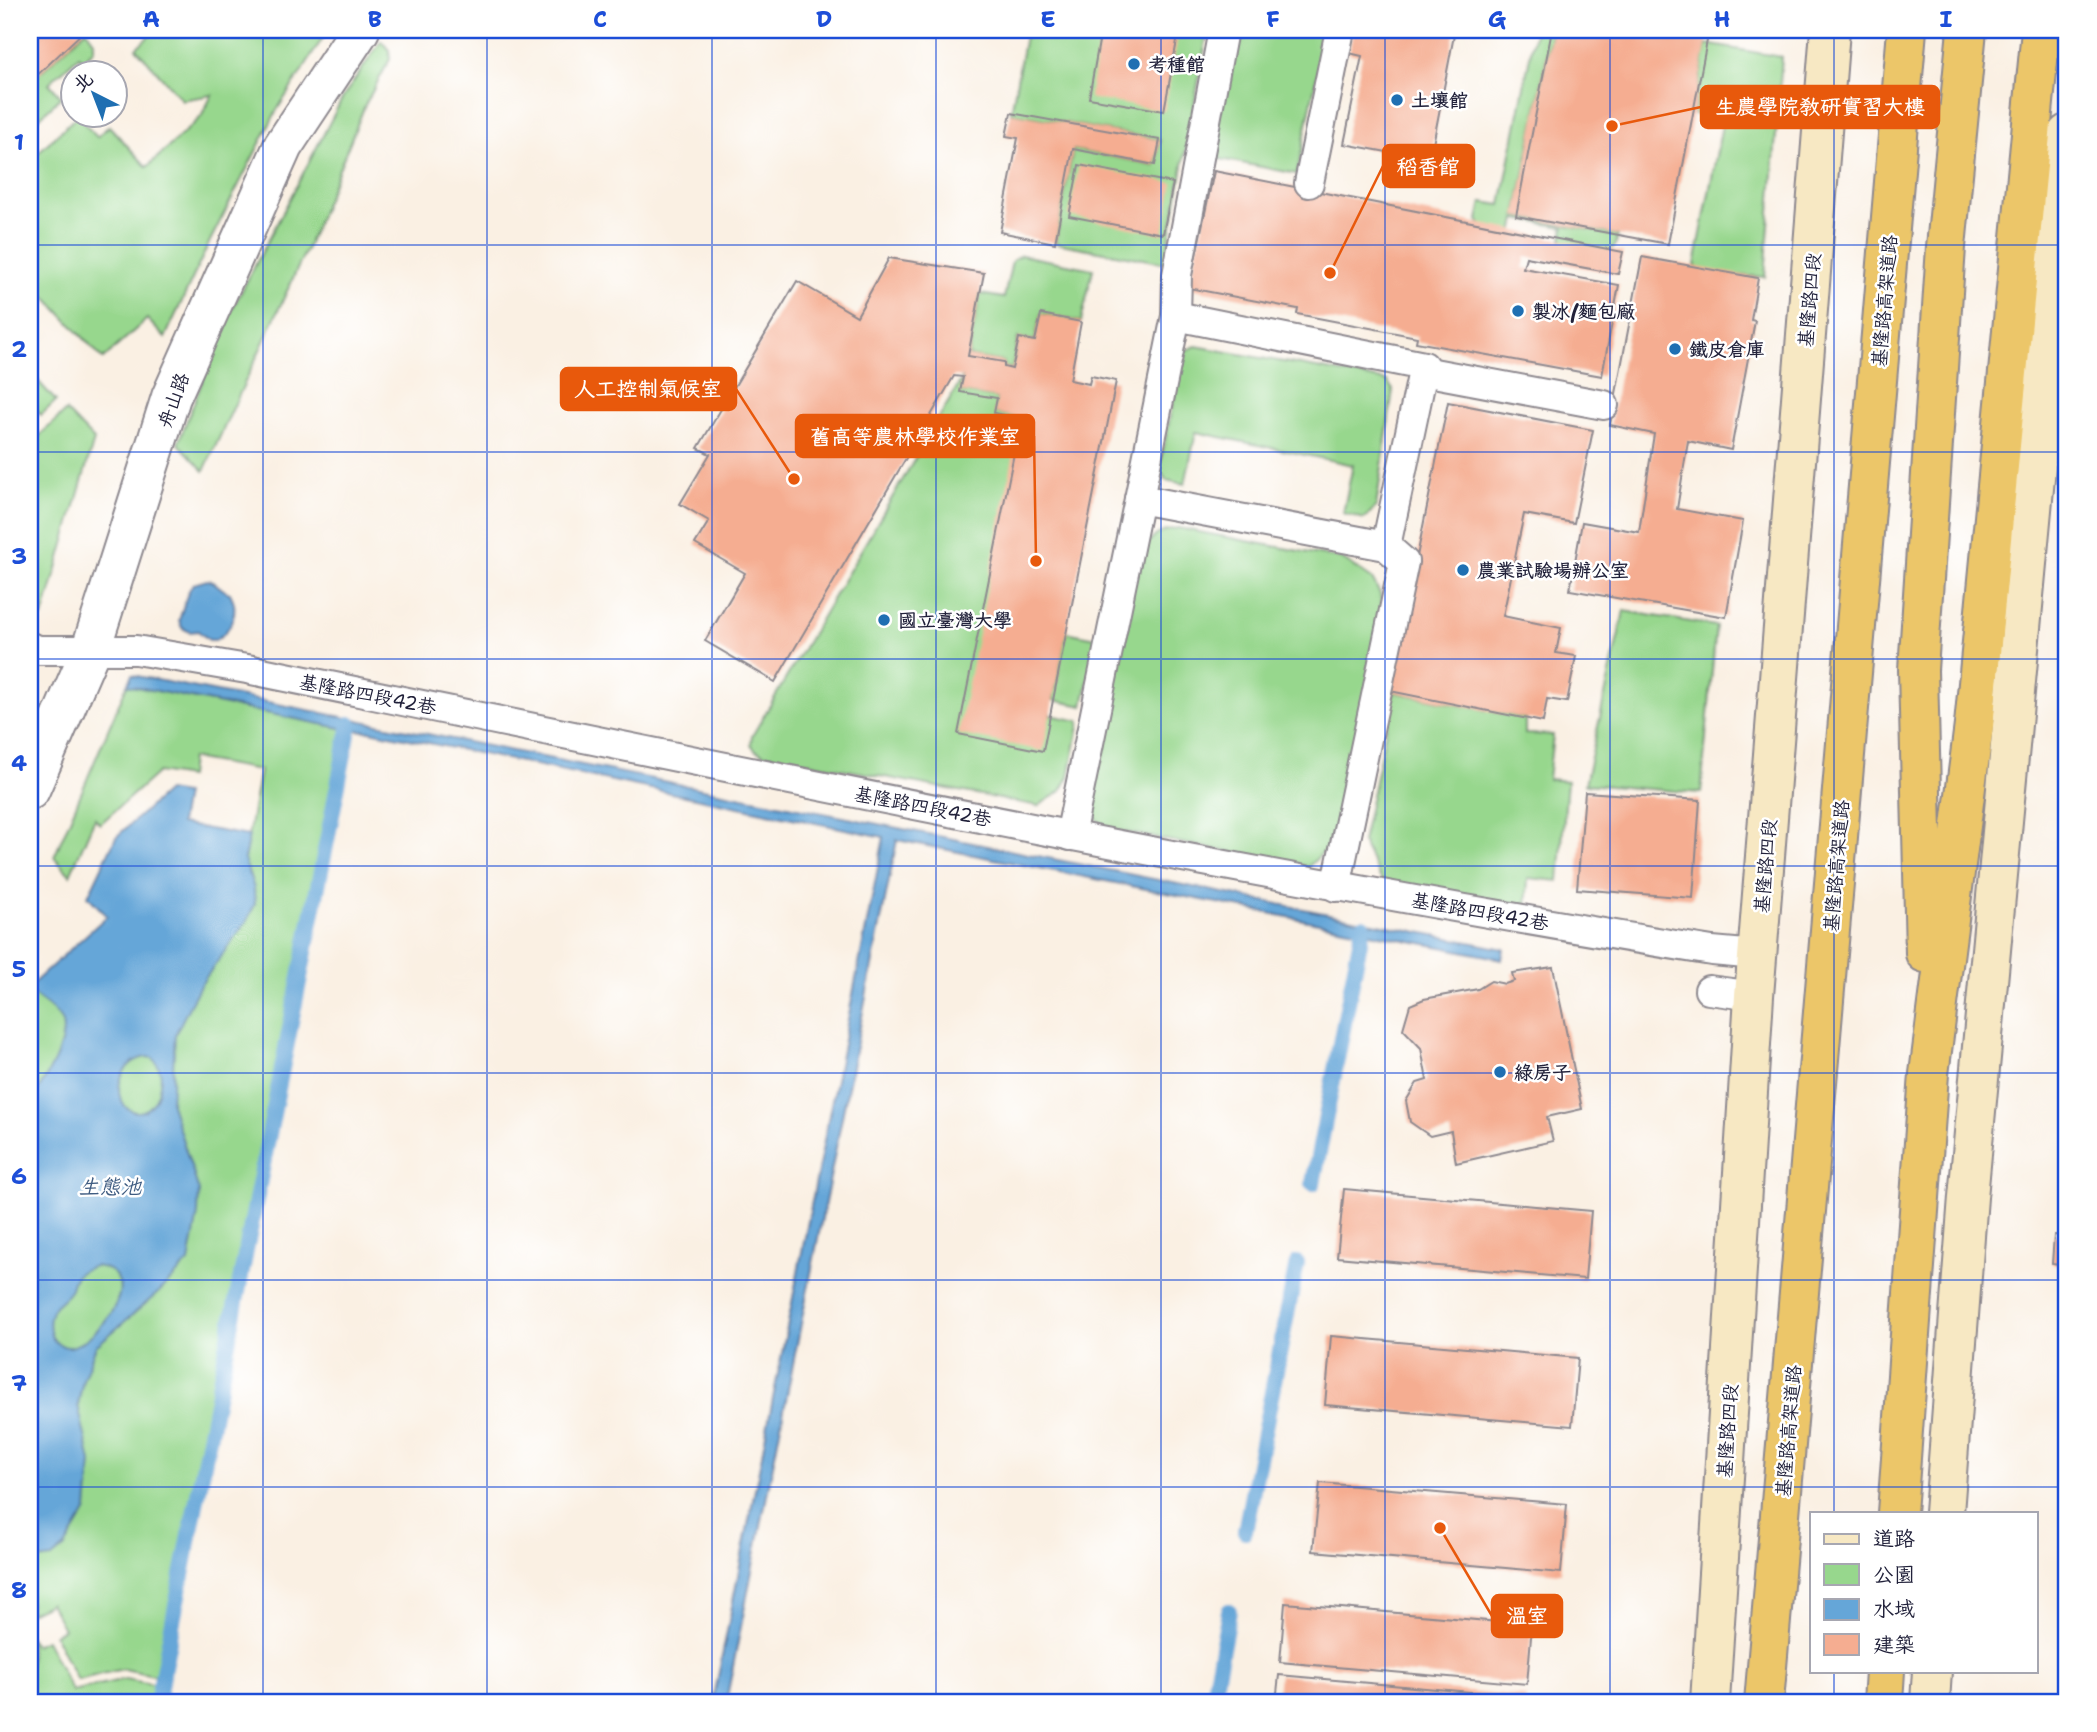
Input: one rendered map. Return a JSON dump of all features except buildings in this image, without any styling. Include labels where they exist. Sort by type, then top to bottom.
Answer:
[{"type":"highway","name":"基隆路高架道路","points":[[1764,1702],[1907,30]]},
{"type":"highway","points":[[1928,1074],[1918,670],[1946,247],[1967,30]]},
{"type":"highway","points":[[1897,1512],[1928,1074],[1975,725],[2041,30]]},
{"type":"highway","points":[[1883,1702],[1885,1672]]},
{"type":"main road","name":"基隆路四段","points":[[1710,1702],[1754,996],[1830,30]]},
{"type":"main road","points":[[1944,1512],[1969,1183],[2067,134]]},
{"type":"main road","points":[[1930,1702],[1932,1672]]},
{"type":"street","name":"舟山路","points":[[30,790],[91,649],[171,397],[283,146],[360,30]]},
{"type":"lane","points":[[1070,836],[1176,316],[1177,275],[1223,30]]},
{"type":"lane","points":[[1309,183],[1340,30]]},
{"type":"lane","points":[[1176,316],[1424,366],[1387,546]]},
{"type":"lane","points":[[1423,371],[1604,405]]},
{"type":"lane","points":[[1139,499],[1387,546],[1404,562],[1336,887]]},
{"type":"lane","name":"基隆路四段42巷","points":[[30,647],[39,650],[136,650],[247,669],[1070,836],[1336,887],[1666,943],[1758,955]]},
{"type":"lane","points":[[1709,990],[1754,996]]},
{"type":"green space","points":[[86,30],[94,41],[94,50],[83,60],[79,56],[75,60],[60,60],[60,73],[49,83],[60,98],[30,127],[30,82]]},
{"type":"green space","points":[[156,30],[328,30],[277,110],[208,245],[165,338],[147,319],[103,359],[30,280],[30,160],[62,130],[90,130],[97,137],[105,130],[113,130],[147,167],[201,117],[212,95],[182,100],[136,48]]},
{"type":"green space","points":[[1026,30],[1208,30],[1165,263],[1055,243],[1073,149],[1155,165],[1160,140],[1011,113]]},
{"type":"green space","points":[[1235,30],[1326,30],[1297,174],[1210,157]]},
{"type":"green space","points":[[1535,30],[1552,30],[1516,216],[1618,235],[1616,245],[1606,253],[1561,244],[1564,227],[1516,219],[1513,235],[1485,230],[1478,220],[1482,202],[1501,205]]},
{"type":"green space","points":[[381,41],[389,50],[390,59],[365,105],[306,250],[204,471],[178,443],[227,319],[343,97]]},
{"type":"green space","points":[[1706,44],[1782,57],[1765,277],[1701,273],[1695,265],[1723,120],[1693,114]]},
{"type":"green space","points":[[1021,255],[1093,269],[1081,322],[1041,314],[1035,341],[1018,338],[1012,369],[1004,367],[1004,362],[968,356],[980,294],[1004,298],[1012,261]]},
{"type":"green space","points":[[1196,346],[1387,381],[1393,390],[1376,507],[1364,519],[1343,513],[1353,465],[1196,432],[1185,484],[1166,480],[1159,469],[1184,351]]},
{"type":"green space","points":[[30,372],[56,401],[41,415],[30,403]]},
{"type":"green space","points":[[963,377],[961,392],[997,398],[995,413],[1021,418],[1050,715],[1080,721],[1069,777],[1061,791],[1038,806],[763,754],[751,744],[752,736]]},
{"type":"green space","points":[[66,411],[94,440],[43,617],[30,611],[30,444]]},
{"type":"green space","points":[[1178,528],[1342,559],[1372,579],[1380,594],[1383,612],[1338,838],[1308,867],[1109,829],[1096,819],[1089,804],[1139,558],[1154,537],[1164,531]]},
{"type":"green space","points":[[1624,611],[1716,626],[1701,793],[1585,784]]},
{"type":"green space","points":[[1066,632],[1097,638],[1083,706],[1053,700]]},
{"type":"green space","points":[[127,685],[352,730],[164,1677],[123,1669],[77,1680],[54,1634],[64,1629],[50,1603],[30,1613],[30,987],[248,837],[260,770],[191,758],[189,777],[158,772],[100,824],[95,818],[70,875],[54,857]]},
{"type":"green space","points":[[1394,692],[1525,718],[1525,734],[1553,735],[1548,779],[1567,781],[1559,881],[1528,878],[1526,909],[1382,881],[1362,842]]},
{"type":"green space","points":[[30,1636],[34,1645],[46,1640],[72,1691],[125,1679],[163,1686],[159,1702],[30,1702]]},
{"type":"water","points":[[207,580],[230,593],[234,606],[230,626],[215,640],[209,640],[198,631],[190,632],[182,628],[179,620],[190,588],[193,584]]},
{"type":"water","points":[[132,675],[1504,949],[1502,959],[897,840],[726,1702],[713,1702],[884,837],[370,731],[350,730],[127,685]]},
{"type":"water","name":"生態池","points":[[167,791],[185,794],[180,824],[249,836],[244,859],[254,888],[255,904],[247,921],[199,987],[175,1035],[171,1104],[199,1191],[198,1214],[189,1262],[158,1293],[96,1346],[83,1380],[78,1405],[91,1462],[87,1510],[65,1547],[52,1558],[30,1561],[30,1103],[54,1061],[63,1026],[50,1007],[30,992],[30,986],[107,916],[88,896],[116,837]],"holes":[[[146,1057],[153,1058],[156,1063],[161,1075],[160,1083],[152,1104],[137,1112],[123,1104],[120,1084],[128,1066]],[[95,1266],[112,1272],[119,1282],[119,1295],[113,1309],[92,1334],[80,1343],[64,1346],[52,1338],[49,1324],[51,1314],[70,1291],[78,1274]]]},
{"type":"waterway","points":[[157,1702],[350,724]]},
{"type":"waterway","points":[[1313,1183],[1363,926]]},
{"type":"waterway","points":[[1245,1531],[1297,1263]]},
{"type":"waterway","points":[[1212,1702],[1229,1611]]},
{"type":"place","name":"考種館","points":[[1134,64]]},
{"type":"place","name":"土壤館","points":[[1397,100]]},
{"type":"place","name":"生農學院教研實習大樓","points":[[1612,126]]},
{"type":"place","name":"稻香館","points":[[1330,273]]},
{"type":"place","name":"製冰/麵包廠","points":[[1518,311]]},
{"type":"place","name":"鐵皮倉庫","points":[[1675,349]]},
{"type":"place","name":"人工控制氣候室","points":[[794,479]]},
{"type":"place","name":"舊高等農林學校作業室","points":[[1036,561]]},
{"type":"place","name":"農業試驗場辦公室","points":[[1463,570]]},
{"type":"place","name":"國立臺灣大學","points":[[884,620]]},
{"type":"place","name":"綠房子","points":[[1500,1072]]},
{"type":"place","name":"溫室","points":[[1440,1528]]}]
